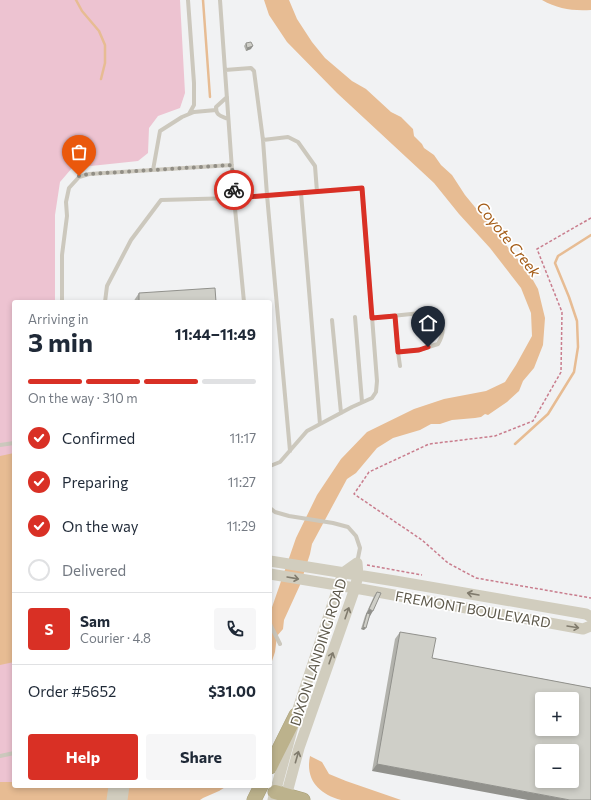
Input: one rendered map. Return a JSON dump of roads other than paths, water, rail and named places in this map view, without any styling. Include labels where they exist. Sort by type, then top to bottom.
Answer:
[{"type":"highway","points":[[272,763],[296,715]]},
{"type":"highway","points":[[254,800],[260,788]]},
{"type":"highway","points":[[280,796],[303,800]]},
{"type":"main road","name":"FREMONT BOULEVARD","points":[[273,561],[586,614],[591,617]]},
{"type":"main road","name":"DIXON LANDING ROAD","points":[[280,796],[296,715],[343,573],[357,563]]},
{"type":"main road","name":"DIXON LANDING ROAD","points":[[280,796],[299,748],[355,588],[358,575],[357,563]]},
{"type":"main road","name":"FREMONT BOULEVARD","points":[[272,574],[576,628],[583,629],[591,626]]},
{"type":"main road","points":[[112,800],[114,788]]},
{"type":"main road","points":[[122,800],[124,788]]},
{"type":"lane","points":[[188,0],[194,105],[188,114]]},
{"type":"lane","points":[[220,0],[234,198],[244,300]]},
{"type":"lane","points":[[225,70],[251,68],[254,71],[263,140],[290,450]]},
{"type":"lane","points":[[227,97],[216,107],[216,113],[228,119]]},
{"type":"lane","points":[[153,170],[160,131],[188,114],[216,110]]},
{"type":"lane","points":[[263,140],[288,137],[298,142],[315,166],[317,192]]},
{"type":"lane","points":[[62,300],[62,255],[67,216],[66,202],[69,188],[79,176],[89,174],[232,165]]},
{"type":"lane","points":[[105,300],[107,286],[131,240],[161,200],[234,198],[362,188],[377,381],[376,392],[372,398],[307,431],[280,462],[272,465]]},
{"type":"lane","points":[[301,193],[320,424]]},
{"type":"lane","points":[[372,318],[431,312],[438,317],[443,327],[442,337],[438,344],[419,350],[398,352]]},
{"type":"lane","points":[[395,316],[400,366]]},
{"type":"lane","points":[[355,317],[362,402]]},
{"type":"lane","points":[[332,320],[341,413]]},
{"type":"lane","points":[[0,445],[12,443]]},
{"type":"lane","points":[[272,510],[289,516],[348,527],[356,536],[360,548],[357,563]]},
{"type":"lane","points":[[272,628],[280,644]]},
{"type":"lane","points":[[0,756],[12,753]]},
{"type":"waterway","points":[[76,0],[82,11],[99,31],[105,45],[105,63],[101,79]]},
{"type":"waterway","points":[[203,0],[210,97]]},
{"type":"waterway","points":[[515,444],[548,414],[574,372],[578,347],[577,321],[555,263],[558,256],[591,235]]},
{"type":"water label","name":"Coyote Creek","points":[[509,239]]}]
